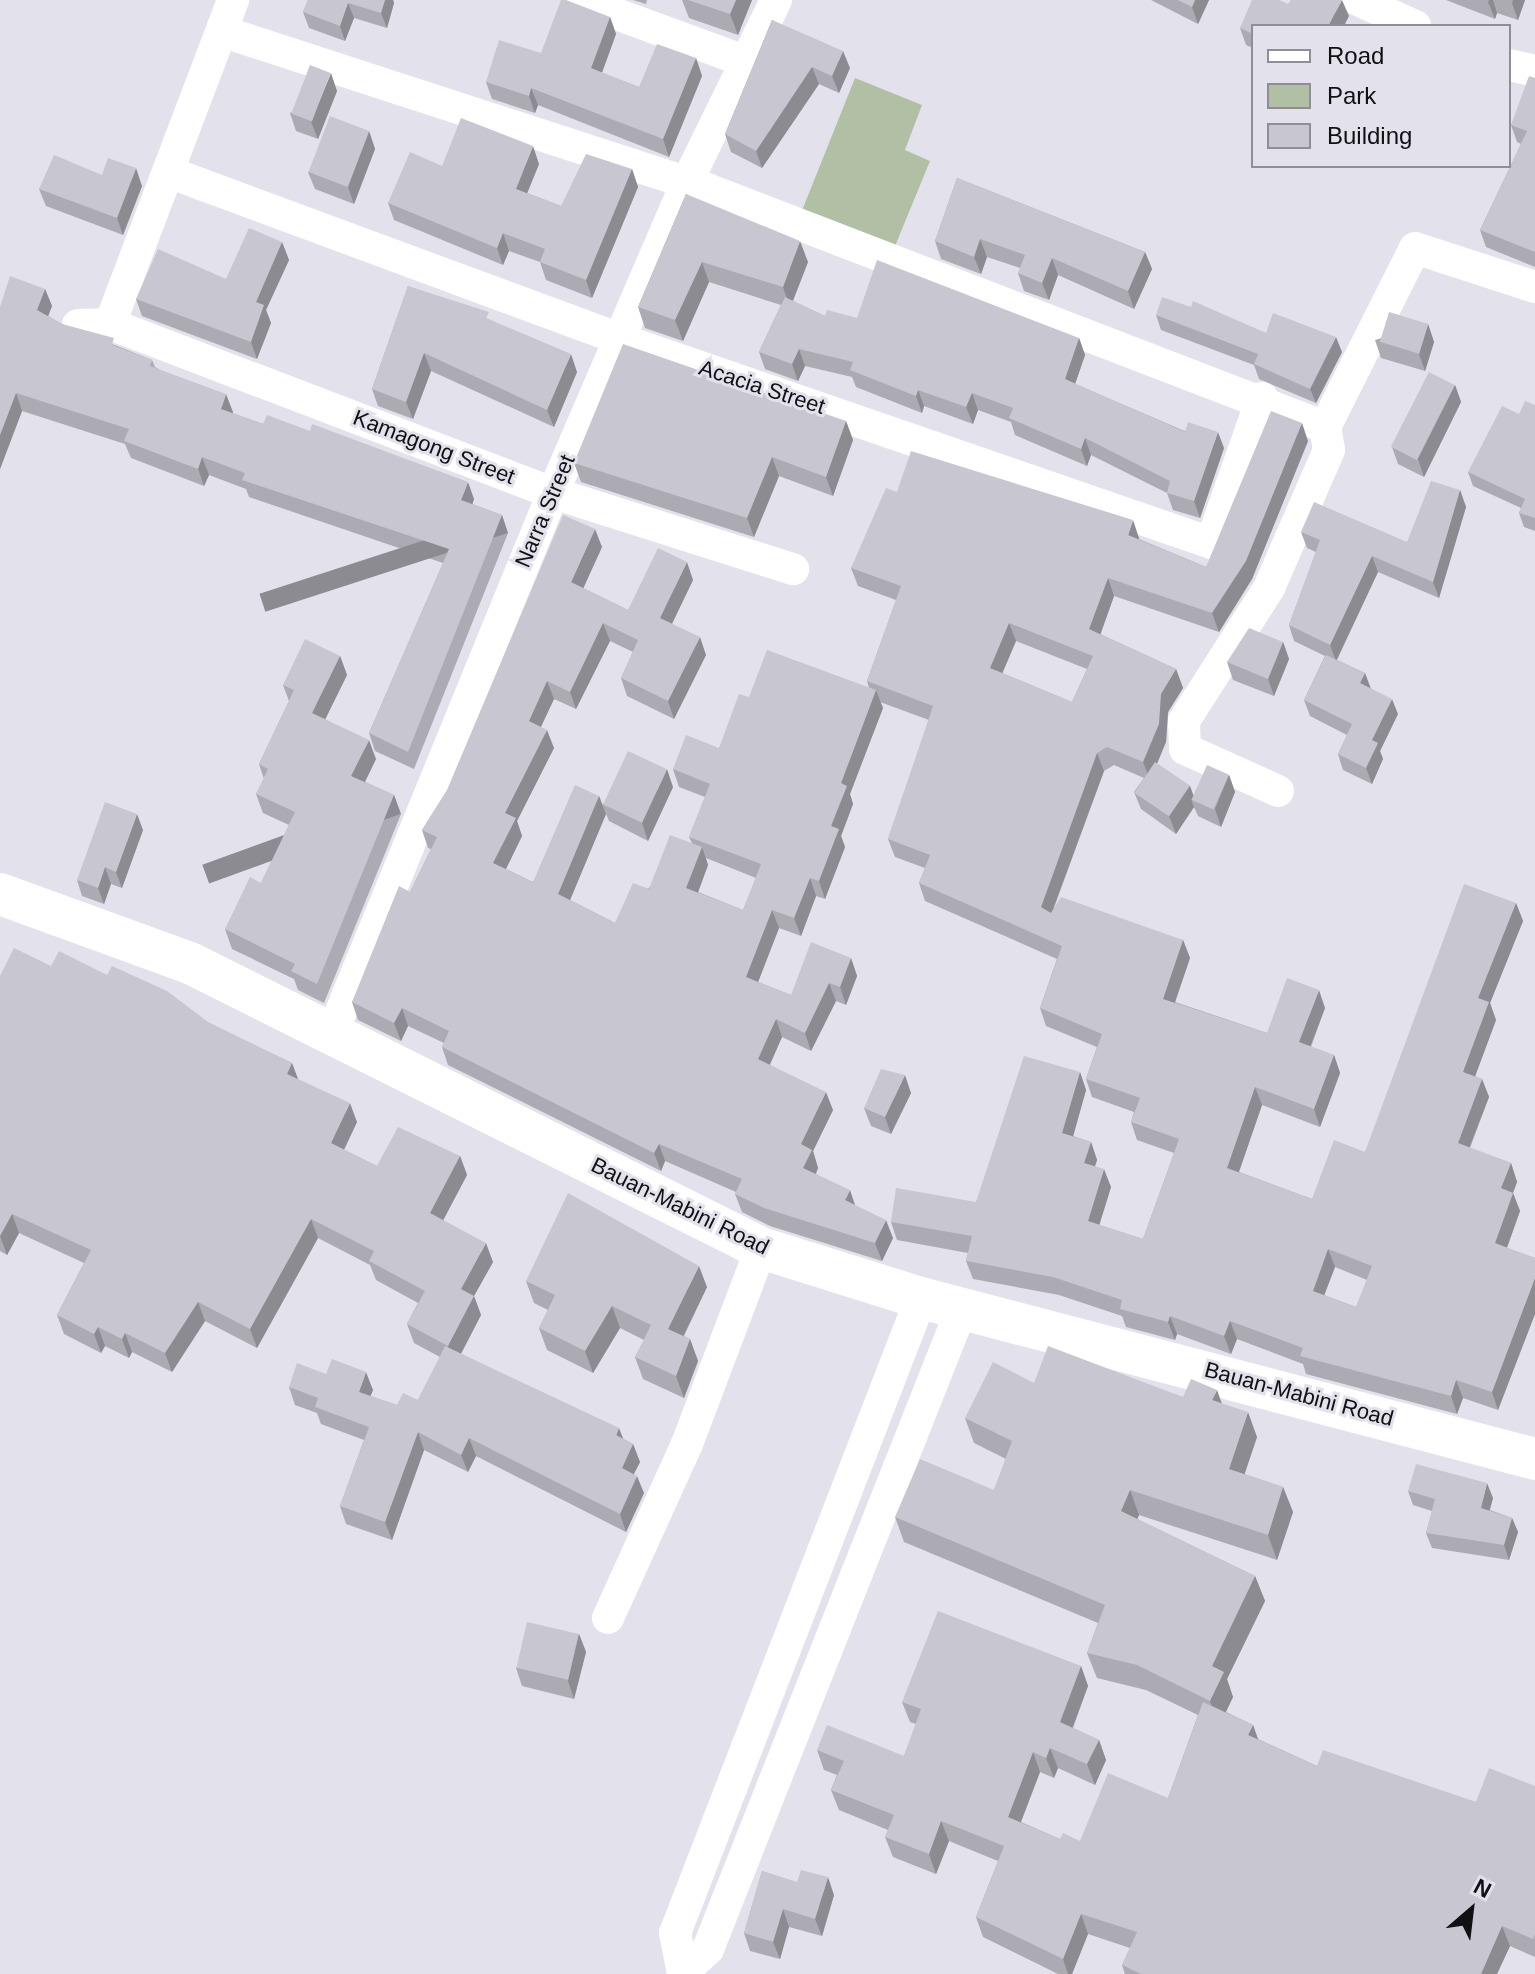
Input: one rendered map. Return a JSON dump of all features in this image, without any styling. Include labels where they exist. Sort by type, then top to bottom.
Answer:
[{"type":"main road","name":"Bauan-Mabini Road","points":[[0,894],[190,963],[333,1031],[761,1248],[921,1298],[1535,1459]]},
{"type":"street","points":[[110,324],[171,173],[233,0]]},
{"type":"street","points":[[578,0],[745,61]]},
{"type":"street","name":"Narra Street","points":[[333,1031],[619,339],[685,186],[776,0]]},
{"type":"street","points":[[1358,0],[1411,24]]},
{"type":"street","points":[[224,32],[685,186],[1262,398],[1325,427]]},
{"type":"street","points":[[1511,65],[1535,71]]},
{"type":"street","name":"Acacia Street","points":[[171,173],[619,339],[1211,543],[1262,398]]},
{"type":"street","points":[[1278,791],[1185,749],[1184,721],[1269,588],[1329,450],[1325,427],[1415,248],[1535,287]]},
{"type":"street","name":"Kamagong Street","points":[[78,325],[110,324],[553,493],[793,569]]},
{"type":"street","points":[[608,1618],[687,1444],[761,1248]]},
{"type":"street","points":[[684,1972],[675,1933],[921,1298]]},
{"type":"street","points":[[684,1972],[708,1949],[962,1308]]},
{"type":"green space","points":[[855,78],[922,105],[905,150],[930,161],[893,251],[801,213]]},
{"type":"building","points":[[308,0],[385,0],[381,13],[348,3],[340,26],[303,12]]},
{"type":"building","points":[[561,0],[610,17],[591,68],[639,87],[657,44],[696,58],[663,139],[531,88],[529,96],[486,82],[499,40],[541,53]]},
{"type":"building","points":[[688,0],[736,0],[730,14]]},
{"type":"building","points":[[1178,0],[1195,0],[1192,7]]},
{"type":"building","points":[[1252,0],[1279,0],[1288,4],[1291,0],[1342,0],[1329,24],[1251,24],[1251,33],[1240,28]]},
{"type":"building","points":[[772,20],[843,51],[832,76],[812,67],[756,151],[725,134]]},
{"type":"building","points":[[310,65],[331,73],[312,121],[291,114]]},
{"type":"building","points":[[1529,76],[1535,78],[1535,252],[1480,230],[1527,131],[1511,125]]},
{"type":"building","points":[[330,116],[369,131],[348,187],[308,172]]},
{"type":"building","points":[[461,118],[533,146],[516,189],[561,206],[586,154],[632,169],[586,280],[540,262],[545,249],[503,233],[497,248],[388,203],[410,152],[442,166]]},
{"type":"building","points":[[54,155],[102,175],[108,158],[136,168],[117,218],[39,189]]},
{"type":"building","points":[[957,178],[1145,252],[1128,291],[1052,258],[1042,283],[1018,273],[1025,255],[980,239],[974,257],[935,241]]},
{"type":"building","points":[[686,194],[800,241],[783,287],[702,262],[675,320],[638,307]]},
{"type":"building","points":[[249,228],[282,242],[256,302],[264,305],[251,342],[136,299],[158,249],[226,279]]},
{"type":"building","points":[[877,260],[1079,338],[1065,379],[1185,432],[1188,422],[1218,432],[1194,501],[1167,493],[1170,481],[1085,438],[1081,449],[1009,418],[1013,408],[972,393],[966,407],[918,390],[916,396],[850,370],[853,362],[799,349],[792,364],[759,352],[785,297],[825,316],[827,310],[857,318]]},
{"type":"building","points":[[10,276],[45,289],[37,310],[62,324],[114,338],[112,345],[152,360],[150,366],[226,394],[221,409],[263,424],[267,415],[310,431],[312,424],[468,482],[461,500],[502,515],[408,752],[369,733],[449,549],[242,480],[245,473],[202,457],[198,469],[124,441],[129,429],[16,393],[0,435],[0,307]]},
{"type":"building","points":[[408,286],[489,312],[486,318],[571,354],[547,410],[424,353],[406,402],[372,389]]},
{"type":"building","points":[[1162,297],[1191,307],[1193,301],[1266,333],[1273,313],[1336,337],[1310,389],[1254,364],[1258,354],[1156,315]]},
{"type":"building","points":[[1389,312],[1428,324],[1419,354],[1380,342]]},
{"type":"building","points":[[623,344],[846,421],[826,477],[772,457],[747,518],[574,463]]},
{"type":"building","points":[[1429,372],[1455,385],[1417,460],[1391,447]]},
{"type":"building","points":[[1525,401],[1535,405],[1535,518],[1519,513],[1525,499],[1468,472],[1502,406],[1519,414]]},
{"type":"building","points":[[1271,411],[1302,423],[1246,561],[1212,613],[1108,578],[1089,629],[1176,669],[1161,694],[1159,724],[1143,762],[1107,747],[1097,753],[1041,907],[1051,913],[1061,897],[1183,940],[1163,999],[1267,1033],[1287,978],[1319,990],[1299,1042],[1334,1055],[1314,1109],[1255,1087],[1227,1168],[1312,1199],[1334,1140],[1365,1152],[1464,884],[1516,903],[1478,998],[1489,1002],[1463,1072],[1482,1079],[1458,1143],[1511,1163],[1501,1188],[1513,1193],[1495,1243],[1535,1258],[1535,1278],[1492,1392],[1456,1380],[1451,1396],[1300,1356],[1303,1348],[1230,1321],[1224,1336],[1170,1316],[1168,1322],[1120,1309],[1122,1300],[1053,1277],[966,1261],[972,1236],[891,1222],[896,1188],[976,1202],[1024,1056],[1080,1072],[1062,1133],[1091,1142],[1084,1163],[1104,1169],[1088,1221],[1143,1239],[1179,1139],[1131,1122],[1140,1098],[1086,1079],[1102,1034],[1040,1008],[1062,946],[919,883],[930,855],[888,839],[933,706],[867,681],[901,586],[851,568],[886,488],[897,492],[911,451],[1133,520],[1128,535],[1206,567]],"holes":[[[1009,623],[1093,656],[1072,702],[990,668]],[[1328,1249],[1372,1266],[1356,1307],[1313,1291]]]},
{"type":"building","points":[[1431,481],[1460,490],[1433,582],[1372,556],[1330,645],[1289,625],[1320,540],[1301,532],[1314,502],[1407,542]]},
{"type":"building","points":[[563,515],[595,529],[571,582],[628,610],[658,548],[687,562],[660,618],[700,637],[668,701],[621,678],[638,640],[603,623],[570,692],[547,681],[529,721],[547,730],[505,813],[516,818],[493,863],[533,882],[575,785],[599,796],[558,894],[615,923],[633,883],[649,889],[670,835],[702,847],[686,888],[743,910],[761,864],[689,837],[710,784],[673,769],[686,735],[719,748],[739,694],[749,697],[767,650],[876,690],[841,783],[847,786],[831,826],[839,829],[819,881],[810,878],[794,918],[772,910],[746,977],[791,995],[811,942],[851,958],[840,987],[829,983],[805,1033],[776,1019],[758,1059],[826,1092],[801,1144],[812,1150],[803,1168],[850,1190],[845,1200],[886,1220],[875,1243],[764,1208],[735,1194],[742,1179],[659,1144],[654,1153],[442,1047],[449,1031],[402,1008],[394,1023],[352,1002],[399,886],[410,892],[437,837],[422,830],[447,790]]},
{"type":"building","points":[[1249,628],[1283,642],[1268,679],[1227,662]]},
{"type":"building","points":[[305,639],[340,656],[312,713],[369,740],[351,776],[394,795],[317,984],[291,971],[295,964],[225,929],[250,877],[261,883],[295,812],[256,794],[268,769],[259,764],[294,690],[283,685]]},
{"type":"building","points":[[1326,655],[1365,673],[1360,683],[1392,699],[1372,740],[1378,743],[1366,768],[1338,754],[1352,724],[1304,700]]},
{"type":"building","points":[[628,751],[667,769],[642,823],[603,804]]},
{"type":"building","points":[[1155,762],[1190,785],[1169,816],[1134,793]]},
{"type":"building","points":[[1207,765],[1229,775],[1213,809],[1192,800]]},
{"type":"building","points":[[105,802],[137,814],[116,872],[105,867],[98,888],[77,880]]},
{"type":"building","points":[[14,948],[51,966],[59,951],[107,975],[112,966],[167,991],[208,1022],[292,1063],[287,1074],[350,1103],[331,1143],[377,1166],[398,1127],[460,1156],[430,1213],[486,1243],[461,1289],[474,1296],[448,1346],[407,1324],[425,1291],[369,1261],[374,1251],[311,1219],[250,1329],[198,1302],[165,1353],[125,1333],[122,1339],[98,1327],[94,1334],[57,1315],[91,1250],[12,1214],[0,1236],[0,976]]},
{"type":"building","points":[[881,1069],[905,1075],[885,1117],[864,1108]]},
{"type":"building","points":[[568,1193],[699,1266],[668,1329],[690,1339],[676,1376],[635,1357],[651,1325],[612,1306],[585,1351],[539,1328],[555,1295],[526,1281]]},
{"type":"building","points":[[445,1346],[619,1428],[616,1435],[633,1444],[622,1468],[637,1476],[620,1514],[469,1438],[461,1455],[418,1432],[385,1522],[340,1506],[369,1427],[315,1407],[318,1398],[289,1387],[297,1363],[326,1374],[332,1359],[366,1372],[359,1392],[397,1405],[403,1393],[418,1400]]},
{"type":"building","points":[[1048,1346],[1183,1397],[1191,1379],[1217,1390],[1212,1400],[1248,1412],[1229,1469],[1283,1487],[1268,1535],[1130,1490],[1121,1511],[1255,1576],[1212,1666],[1224,1672],[1210,1701],[1137,1665],[1087,1653],[1105,1605],[895,1517],[920,1459],[994,1490],[1012,1441],[965,1418],[993,1362],[1034,1383]]},
{"type":"building","points":[[1416,1464],[1487,1483],[1481,1508],[1512,1518],[1504,1545],[1426,1533],[1435,1499],[1408,1491]]},
{"type":"building","points":[[938,1611],[1081,1666],[1060,1722],[1099,1740],[1087,1764],[1050,1748],[1046,1758],[1033,1752],[1008,1817],[1060,1839],[1063,1833],[1080,1841],[1108,1773],[1168,1798],[1203,1702],[1253,1725],[1248,1735],[1317,1766],[1323,1750],[1476,1802],[1489,1768],[1535,1786],[1533,1939],[1502,1926],[1481,1974],[1141,1974],[1122,1965],[1137,1932],[1081,1914],[1063,1959],[976,1917],[1004,1846],[941,1821],[929,1854],[885,1837],[894,1815],[831,1790],[844,1761],[817,1750],[827,1725],[904,1756],[921,1709],[902,1702]]},
{"type":"building","points":[[527,1622],[579,1634],[568,1680],[516,1668]]},
{"type":"building","points":[[801,1870],[828,1877],[815,1919],[783,1909],[773,1942],[744,1933],[762,1871],[797,1882]]}]
